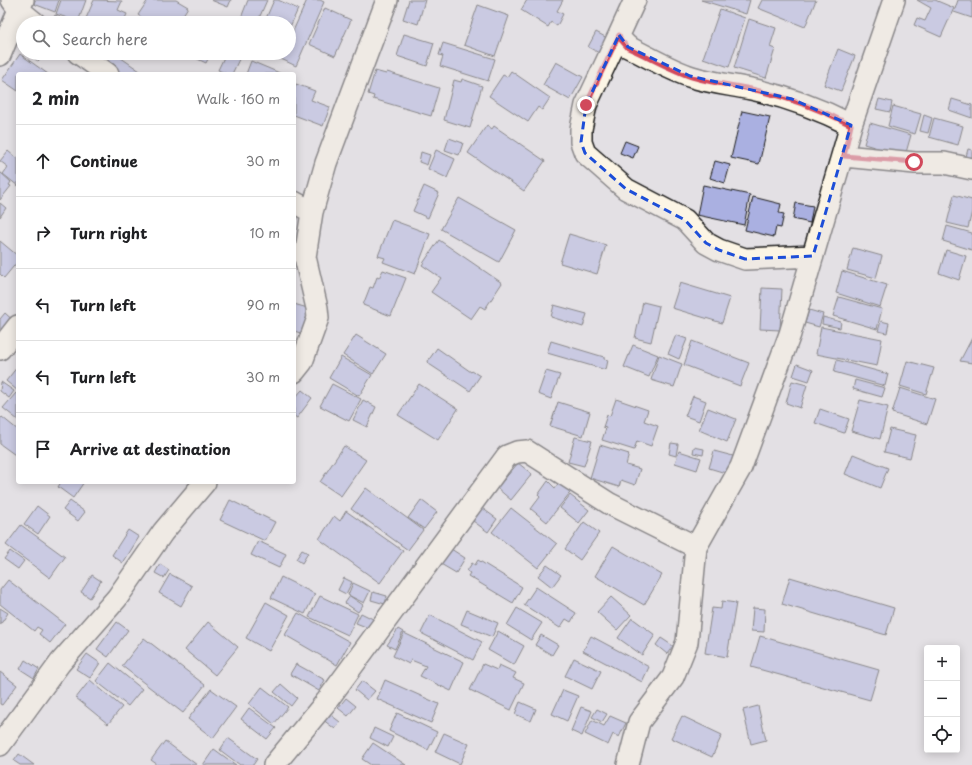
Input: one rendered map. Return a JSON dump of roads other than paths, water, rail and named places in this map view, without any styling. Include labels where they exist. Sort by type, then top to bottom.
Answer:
[{"type":"street","points":[[296,370],[302,362],[318,318],[318,308],[305,257],[303,207],[326,163],[387,0]]},
{"type":"street","points":[[635,0],[586,105],[581,130],[581,142],[585,153],[626,189],[685,220],[706,244],[719,250],[745,259],[813,256]]},
{"type":"street","points":[[628,765],[639,722],[673,677],[687,642],[696,548],[741,467],[790,334],[844,156],[851,125],[894,0]]},
{"type":"street","points":[[0,55],[18,3],[30,16]]},
{"type":"street","points":[[619,35],[621,40],[628,48],[690,76],[723,86],[750,89],[792,99],[818,108],[851,125]]},
{"type":"street","points":[[88,60],[105,72]]},
{"type":"street","points":[[844,156],[944,163],[972,169]]},
{"type":"street","points":[[0,349],[16,329]]},
{"type":"street","points":[[274,765],[326,702],[507,456],[517,452],[527,451],[610,504],[696,548]]},
{"type":"street","points":[[0,745],[60,664],[117,598],[164,532],[203,484]]}]
